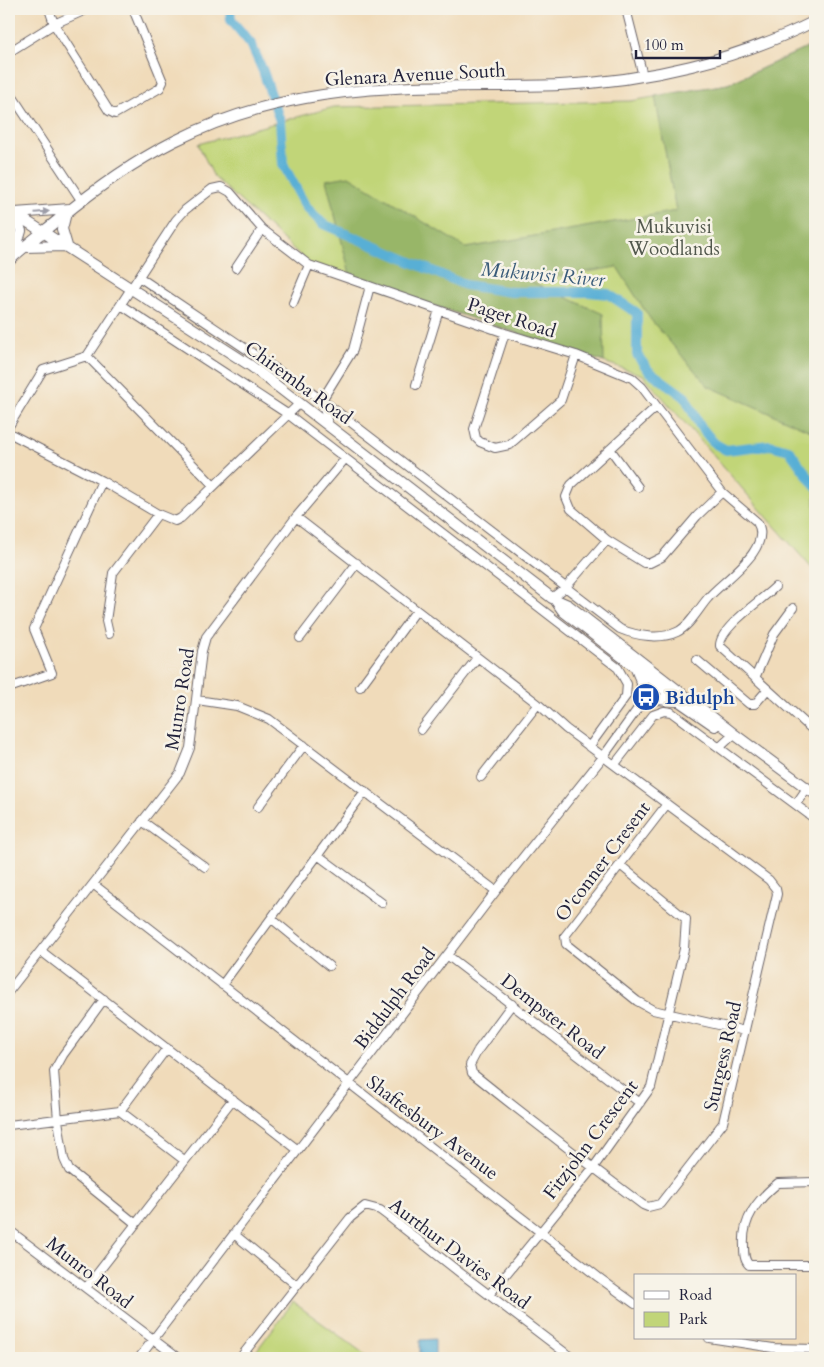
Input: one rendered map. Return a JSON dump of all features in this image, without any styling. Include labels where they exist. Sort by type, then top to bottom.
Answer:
[{"type":"main road","name":"Glenara Avenue South","points":[[11,259],[81,200],[122,170],[167,143],[199,128],[268,106],[368,90],[562,85],[643,76],[730,55],[815,21]]},
{"type":"main road","points":[[11,259],[21,231],[12,211],[68,211],[62,229],[67,246],[24,248]]},
{"type":"main road","name":"Chiremba Road","points":[[12,211],[251,366],[554,600],[563,612],[636,668],[658,679],[679,701],[723,731],[734,734]]},
{"type":"main road","name":"Chiremba Road","points":[[554,600],[568,605],[658,679],[812,790]]},
{"type":"main road","points":[[636,668],[642,684],[641,703],[658,699],[679,701]]},
{"type":"street","points":[[49,9],[54,24],[112,114],[118,114],[152,94],[160,88],[163,82],[133,9]]},
{"type":"street","points":[[9,52],[54,24],[88,9]]},
{"type":"street","points":[[626,9],[643,76]]},
{"type":"street","points":[[9,91],[81,200]]},
{"type":"street","name":"Paget Road","points":[[140,277],[185,210],[212,189],[221,187],[230,192],[262,230],[309,265],[505,333],[576,355],[632,378],[642,387],[722,492],[757,522],[760,533],[759,540],[738,571],[713,592],[680,630],[651,636],[639,636],[620,630]]},
{"type":"street","points":[[236,268],[262,230]]},
{"type":"street","points":[[293,303],[309,265]]},
{"type":"street","points":[[9,426],[43,370],[87,356],[140,277]]},
{"type":"street","name":"Chiremba Road","points":[[140,277],[322,400],[620,630]]},
{"type":"street","points":[[328,424],[322,400],[353,350],[370,286]]},
{"type":"street","points":[[121,305],[289,415],[618,668],[627,684],[626,696],[590,747]]},
{"type":"street","points":[[416,384],[439,310]]},
{"type":"street","points":[[505,333],[474,429],[476,438],[480,442],[495,448],[509,446],[561,400],[576,355]]},
{"type":"street","points":[[87,356],[214,486]]},
{"type":"street","points":[[9,432],[102,481],[172,521],[178,520],[300,403]]},
{"type":"street","points":[[656,407],[571,485],[566,497],[571,509],[607,540],[644,563],[656,561],[722,492]]},
{"type":"street","points":[[610,449],[638,487]]},
{"type":"street","name":"Munro Road","points":[[9,991],[180,773],[186,761],[197,700],[202,651],[206,636],[296,517],[344,459]]},
{"type":"street","points":[[9,688],[52,673],[34,629],[102,481]]},
{"type":"street","points":[[438,528],[463,510]]},
{"type":"street","points":[[109,634],[106,621],[113,572],[158,514]]},
{"type":"street","name":"Sturgess Road","points":[[296,517],[538,704],[603,757],[615,764],[769,880],[776,889],[777,894],[723,1123],[660,1204],[644,1206],[472,1073],[470,1065],[478,1050],[512,1004]]},
{"type":"street","points":[[547,613],[554,600],[607,540]]},
{"type":"street","points":[[300,638],[357,563]]},
{"type":"street","points":[[775,587],[741,616],[720,642],[722,650],[815,732]]},
{"type":"street","points":[[755,678],[774,634],[793,608]]},
{"type":"street","points":[[360,687],[416,611]]},
{"type":"street","points":[[421,730],[477,658]]},
{"type":"street","points":[[697,660],[749,704],[755,704],[767,690]]},
{"type":"street","name":"Biddulph Road","points":[[139,1358],[447,954],[603,757],[658,679]]},
{"type":"street","points":[[197,700],[250,710],[276,723],[496,891]]},
{"type":"street","points":[[481,777],[538,704]]},
{"type":"street","points":[[615,764],[653,715],[664,711],[678,715],[815,819]]},
{"type":"street","points":[[720,747],[734,734]]},
{"type":"street","points":[[258,807],[304,745]]},
{"type":"street","points":[[796,804],[812,790]]},
{"type":"street","points":[[222,985],[319,856],[365,791]]},
{"type":"street","name":"O'conner Cresent","points":[[667,804],[565,936],[566,944],[637,1001],[653,1010],[745,1032]]},
{"type":"street","points":[[142,821],[205,867]]},
{"type":"street","points":[[319,856],[382,904]]},
{"type":"street","name":"Fitzjohn Crescent","points":[[490,1295],[593,1168],[651,1087],[684,949],[686,920],[620,865]]},
{"type":"street","name":"Shaftesbury Avenue","points":[[93,884],[634,1303]]},
{"type":"street","points":[[272,919],[330,966]]},
{"type":"street","points":[[41,951],[298,1150]]},
{"type":"street","name":"Dempster Road","points":[[447,954],[640,1103]]},
{"type":"street","points":[[104,999],[58,1063],[54,1080],[58,1120],[64,1159],[69,1170],[136,1224]]},
{"type":"street","points":[[9,1125],[120,1111],[167,1048]]},
{"type":"street","points":[[86,1288],[233,1099]]},
{"type":"street","points":[[120,1111],[184,1160]]},
{"type":"street","points":[[815,1182],[778,1183],[749,1215],[743,1232],[745,1260],[749,1265],[815,1265]]},
{"type":"street","name":"Aurthur Davies Road","points":[[240,1358],[350,1218],[360,1209],[372,1207],[388,1216],[572,1358]]},
{"type":"street","name":"Munro Road","points":[[9,1230],[152,1339]]},
{"type":"street","points":[[234,1234],[296,1285]]},
{"type":"street","points":[[152,1339],[178,1358]]},
{"type":"street","points":[[722,1340],[773,1348],[815,1349]]},
{"type":"green space","name":"Mukuvisi Woodlands","points":[[815,44],[815,572],[643,375],[311,265],[214,177],[198,144],[334,107],[631,101],[728,84]]},
{"type":"green space","points":[[815,44],[815,433],[708,386],[651,320],[617,267],[530,281],[603,314],[604,362],[351,278],[326,180],[349,176],[466,248],[676,211],[655,96],[728,84]]},
{"type":"green space","points":[[293,1302],[370,1358],[251,1358]]},
{"type":"water","points":[[435,1339],[435,1358],[420,1358],[420,1340]]},
{"type":"waterway","name":"Mukuvisi River","points":[[230,9],[231,20],[251,44],[263,71],[280,121],[283,164],[306,207],[323,224],[465,285],[511,292],[589,292],[608,294],[637,313],[637,355],[649,371],[685,397],[700,426],[714,443],[726,450],[770,445],[789,450],[815,486]]},
{"type":"place","name":"Bidulph","points":[[646,697]]}]
